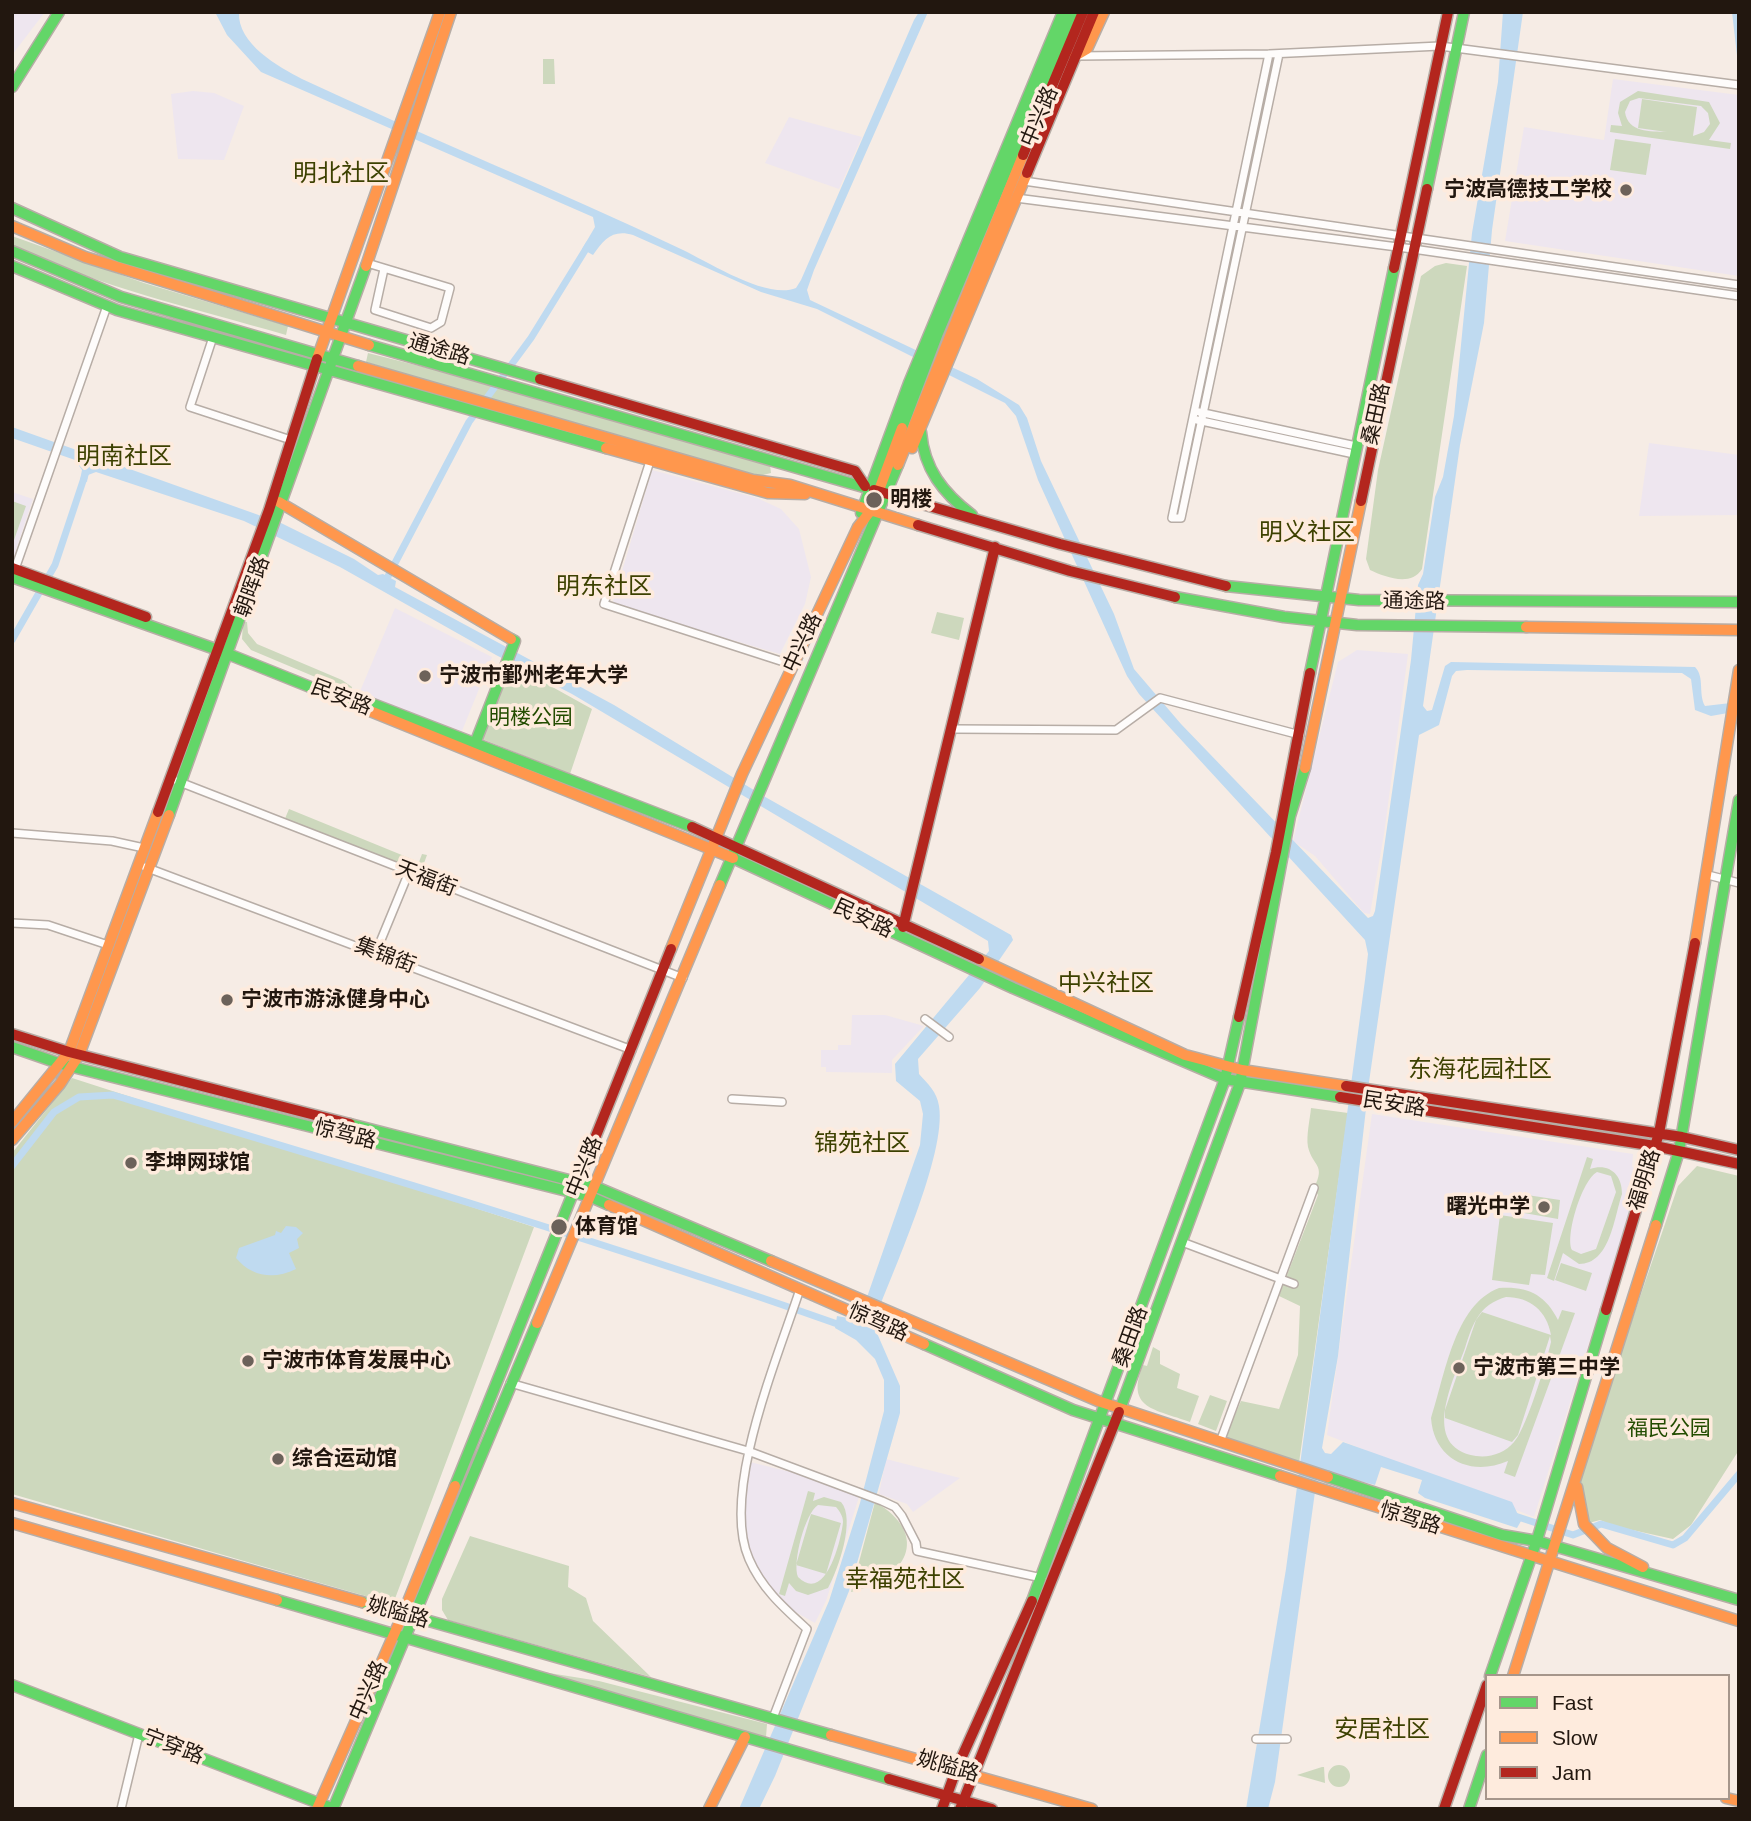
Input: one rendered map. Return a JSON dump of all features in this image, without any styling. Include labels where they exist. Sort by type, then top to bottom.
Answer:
[{"type":"main road","points":[[12,86],[59,12]]},
{"type":"main road","name":"朝晖路","points":[[413,107],[440,12]]},
{"type":"main road","name":"朝晖路","points":[[277,508],[273,499],[326,331],[451,12]]},
{"type":"main road","points":[[943,336],[1063,12]]},
{"type":"main road","name":"中兴路","points":[[318,1806],[409,1616],[581,1222],[844,589],[871,532],[879,490],[922,391],[1073,12]]},
{"type":"main road","name":"中兴路","points":[[409,1616],[553,1245],[743,774],[858,527],[875,510],[879,490],[943,336],[1083,12]]},
{"type":"main road","points":[[943,336],[1024,181],[1094,12]]},
{"type":"main road","points":[[1075,56],[1087,49],[1104,12]]},
{"type":"main road","name":"桑田路","points":[[1287,815],[1324,598],[1448,12]]},
{"type":"main road","name":"桑田路","points":[[1287,815],[1305,766],[1338,599],[1464,13]]},
{"type":"main road","name":"朝晖路","points":[[12,1122],[74,1053],[143,867],[144,848],[270,540],[277,508],[348,323],[398,149]]},
{"type":"main road","name":"通途路","points":[[12,208],[120,257],[855,471],[879,490]]},
{"type":"main road","name":"通途路","points":[[12,226],[85,257],[326,331],[1060,544],[1246,590],[1338,599],[1444,603],[1739,602]]},
{"type":"main road","name":"通途路","points":[[12,251],[121,297],[334,359],[462,402],[492,416],[753,480],[790,485],[1106,580],[1171,596],[1334,623],[1739,630]]},
{"type":"main road","name":"通途路","points":[[12,266],[107,306],[314,366],[462,402],[510,409],[652,455]]},
{"type":"main road","name":"中兴路","points":[[879,490],[920,429],[922,391]]},
{"type":"main road","points":[[920,429],[922,456],[934,479],[980,521]]},
{"type":"main road","points":[[277,508],[405,576],[514,642],[476,741]]},
{"type":"main road","name":"朝晖路","points":[[74,1053],[108,945],[181,783],[258,537],[277,508]]},
{"type":"main road","points":[[900,936],[953,729],[995,547]]},
{"type":"main road","name":"民安路","points":[[13,571],[476,741],[718,837],[1185,1055],[1346,1092]]},
{"type":"main road","name":"民安路","points":[[224,649],[713,849],[996,981],[1225,1079],[1240,1083],[1346,1092],[1682,1136],[1739,1150]]},
{"type":"main road","name":"福明路","points":[[1491,1674],[1537,1541],[1659,1133],[1708,875],[1739,670]]},
{"type":"main road","name":"福明路","points":[[1514,1674],[1551,1563],[1679,1150],[1739,800]]},
{"type":"main road","points":[[1280,854],[1287,815]]},
{"type":"main road","name":"桑田路","points":[[942,1809],[956,1770],[1042,1578],[1225,1079],[1280,854]]},
{"type":"main road","name":"桑田路","points":[[962,1805],[1120,1409],[1240,1083],[1280,854]]},
{"type":"main road","name":"惊驾路","points":[[12,1034],[576,1188]]},
{"type":"main road","name":"惊驾路","points":[[12,1047],[66,1065],[593,1192],[858,1298],[1120,1409],[1502,1535],[1537,1541],[1739,1600]]},
{"type":"main road","name":"朝晖路","points":[[12,1140],[60,1084],[66,1065]]},
{"type":"main road","name":"民安路","points":[[1384,1097],[1679,1150],[1739,1164]]},
{"type":"main road","name":"惊驾路","points":[[593,1192],[799,1292],[880,1324],[1073,1410],[1320,1491],[1739,1621]]},
{"type":"main road","points":[[1576,1481],[1580,1521],[1607,1549],[1664,1578]]},
{"type":"main road","name":"姚隘路","points":[[12,1503],[1092,1809]]},
{"type":"main road","name":"姚隘路","points":[[12,1523],[947,1796],[962,1805],[992,1809]]},
{"type":"main road","name":"中兴路","points":[[333,1809],[400,1635]]},
{"type":"main road","name":"宁穿路","points":[[12,1685],[318,1806],[333,1809]]},
{"type":"main road","points":[[1444,1809],[1485,1691]]},
{"type":"main road","points":[[709,1809],[745,1737]]},
{"type":"main road","points":[[1469,1809],[1485,1761]]},
{"type":"street","points":[[1075,56],[1279,54],[1440,46],[1739,85]]},
{"type":"street","points":[[1269,54],[1233,227],[1198,416],[1181,518],[1172,518],[1198,416],[1242,228],[1279,54]]},
{"type":"street","points":[[1024,181],[1739,285]]},
{"type":"street","points":[[1016,198],[1413,249],[1739,296]]},
{"type":"street","points":[[367,263],[450,288],[441,322],[431,328],[375,310],[384,269]]},
{"type":"street","points":[[13,571],[54,462],[107,306]]},
{"type":"street","points":[[213,337],[190,407],[291,440]]},
{"type":"street","points":[[1198,416],[1355,450]]},
{"type":"street","points":[[652,455],[604,604],[793,665]]},
{"type":"street","points":[[953,729],[1116,730],[1160,698],[1300,735]]},
{"type":"street","name":"天福街","points":[[170,779],[682,978]]},
{"type":"street","points":[[12,833],[112,841],[144,848]]},
{"type":"street","name":"集锦街","points":[[143,867],[632,1050]]},
{"type":"street","points":[[376,953],[409,872]]},
{"type":"street","points":[[1708,875],[1739,883]]},
{"type":"street","points":[[12,923],[48,925],[108,945]]},
{"type":"street","points":[[925,1019],[949,1037]]},
{"type":"street","points":[[732,1099],[782,1102]]},
{"type":"street","points":[[1220,1442],[1314,1188]]},
{"type":"street","points":[[1182,1242],[1294,1284]]},
{"type":"street","points":[[773,1718],[807,1629],[771,1596],[749,1559],[740,1526],[741,1486],[748,1451],[799,1292]]},
{"type":"street","points":[[510,1383],[748,1451],[895,1507],[916,1543],[917,1550],[1042,1578]]},
{"type":"street","points":[[121,1809],[139,1734]]},
{"type":"street","points":[[1256,1740],[1287,1739]]},
{"type":"shaded area","points":[[12,12],[45,12],[12,55]]},
{"type":"shaded area","name":"宁波高德技工学校","points":[[1613,79],[1739,95],[1739,276],[1505,241],[1524,127],[1604,140]]},
{"type":"shaded area","points":[[193,91],[214,93],[244,106],[224,160],[178,159],[171,94]]},
{"type":"shaded area","points":[[789,117],[862,137],[839,189],[765,163]]},
{"type":"shaded area","points":[[1649,443],[1739,455],[1739,515],[1639,516]]},
{"type":"shaded area","points":[[652,470],[757,498],[781,509],[799,529],[811,577],[805,604],[780,654],[612,605]]},
{"type":"shaded area","points":[[12,492],[33,499],[12,562]]},
{"type":"shaded area","name":"宁波市鄞州老年大学","points":[[395,608],[492,657],[462,731],[358,696]]},
{"type":"shaded area","points":[[1357,650],[1408,654],[1384,834],[1370,914],[1364,913],[1315,856],[1293,841],[1338,662]]},
{"type":"shaded area","points":[[852,1015],[885,1015],[924,1026],[892,1060],[892,1073],[826,1072],[826,1067],[821,1067],[821,1050],[838,1050],[838,1045],[851,1045]]},
{"type":"shaded area","name":"宁波市第三中学","points":[[1372,1114],[1633,1154],[1632,1167],[1644,1168],[1534,1517],[1327,1435]]},
{"type":"shaded area","points":[[886,1459],[960,1478],[913,1512],[907,1504],[879,1494]]},
{"type":"shaded area","points":[[746,1461],[827,1481],[859,1497],[826,1601],[815,1623],[776,1601],[749,1559],[740,1526]]},
{"type":"green space","points":[[543,59],[554,59],[555,84],[543,84]]},
{"type":"green space","points":[[1638,91],[1709,102],[1720,123],[1709,140],[1731,143],[1730,149],[1610,132],[1611,125],[1622,126],[1618,113],[1620,102]],"holes":[[[1639,98],[1701,106],[1708,113],[1710,124],[1704,132],[1693,136],[1697,107],[1642,99],[1638,128],[1667,132],[1641,130],[1630,124],[1625,112],[1630,101]]]},
{"type":"green space","points":[[1615,139],[1651,144],[1646,175],[1610,170]]},
{"type":"green space","points":[[12,236],[144,283],[288,326],[286,335],[80,274],[12,245]]},
{"type":"green space","points":[[1446,263],[1467,266],[1422,569],[1411,578],[1398,579],[1370,570],[1366,559],[1378,470],[1421,276],[1435,266]]},
{"type":"green space","points":[[368,353],[471,379],[770,465],[771,473],[759,476],[413,376],[366,362]]},
{"type":"green space","points":[[12,501],[26,506],[14,540],[12,539]]},
{"type":"green space","points":[[937,612],[964,618],[959,640],[931,633]]},
{"type":"green space","points":[[243,622],[247,622],[248,633],[257,644],[342,680],[352,687],[351,692],[251,650],[242,639]]},
{"type":"green space","name":"明楼公园","points":[[511,664],[592,709],[570,774],[482,739]]},
{"type":"green space","points":[[289,809],[419,862],[422,854],[427,855],[420,874],[284,821]]},
{"type":"green space","name":"宁波市体育发展中心","points":[[72,1078],[534,1227],[393,1604],[12,1494],[12,1153]]},
{"type":"green space","points":[[1311,1108],[1348,1113],[1299,1463],[1232,1443],[1226,1435],[1241,1401],[1279,1409],[1298,1355],[1300,1306],[1279,1296],[1318,1195],[1314,1188],[1319,1170],[1308,1147]]},
{"type":"green space","points":[[1587,1157],[1593,1159],[1590,1169],[1608,1169],[1620,1181],[1622,1194],[1609,1238],[1598,1256],[1589,1262],[1579,1264],[1563,1253],[1554,1281],[1547,1278]],"holes":[[[1597,1172],[1611,1176],[1616,1192],[1596,1249],[1581,1254],[1572,1250],[1570,1243],[1573,1221],[1586,1186]]]},
{"type":"green space","name":"福民公园","points":[[1697,1166],[1739,1176],[1739,1450],[1691,1525],[1673,1539],[1614,1526],[1600,1520],[1585,1524],[1577,1481],[1678,1186]]},
{"type":"green space","points":[[1527,1195],[1560,1200],[1558,1219],[1524,1213]]},
{"type":"green space","points":[[1500,1215],[1553,1223],[1545,1275],[1531,1274],[1529,1285],[1492,1280]]},
{"type":"green space","points":[[1561,1263],[1592,1273],[1586,1291],[1555,1280]]},
{"type":"green space","points":[[1499,1288],[1518,1288],[1541,1298],[1558,1320],[1562,1310],[1575,1313],[1515,1477],[1504,1473],[1508,1461],[1481,1467],[1457,1461],[1439,1445],[1434,1433],[1431,1418],[1447,1363],[1461,1326],[1471,1310],[1484,1297]],"holes":[[[1506,1297],[1523,1300],[1541,1312],[1551,1335],[1482,1312],[1477,1319],[1483,1310]],[[1476,1320],[1445,1410],[1449,1393]],[[1550,1336],[1549,1351],[1530,1410],[1519,1435],[1506,1449],[1497,1454],[1481,1456],[1459,1450],[1449,1440],[1445,1418],[1512,1442],[1518,1435]]]},
{"type":"green space","points":[[1153,1347],[1160,1351],[1160,1364],[1180,1374],[1177,1388],[1199,1396],[1190,1422],[1155,1410],[1141,1399],[1138,1380],[1143,1365],[1147,1366]]},
{"type":"green space","points":[[1210,1395],[1227,1401],[1216,1431],[1198,1424]]},
{"type":"green space","points":[[808,1491],[815,1493],[813,1501],[824,1497],[841,1502],[847,1520],[846,1532],[828,1588],[808,1595],[796,1591],[789,1583],[785,1596],[779,1594]],"holes":[[[818,1505],[836,1507],[843,1522],[835,1555],[824,1577],[816,1583],[808,1583],[798,1577],[797,1570],[798,1550],[804,1528]]]},
{"type":"green space","points":[[875,1502],[893,1515],[903,1528],[907,1542],[905,1555],[898,1567],[886,1578],[851,1592]]},
{"type":"green space","points":[[811,1514],[841,1523],[826,1574],[796,1565]]},
{"type":"green space","points":[[470,1536],[569,1566],[568,1587],[586,1598],[593,1621],[651,1677],[448,1620],[442,1610],[442,1599]]},
{"type":"green space","points":[[543,1672],[599,1681],[767,1724],[766,1737],[592,1689]]},
{"type":"green space","points":[[1339,1765],[1347,1768],[1350,1776],[1347,1784],[1339,1787],[1331,1784],[1328,1776],[1331,1768]]},
{"type":"green space","points":[[1322,1767],[1325,1783],[1297,1775]]},
{"type":"water","points":[[215,12],[239,12],[240,24],[252,44],[271,61],[302,79],[636,228],[739,278],[770,289],[784,290],[796,288],[801,280],[914,20],[919,12],[928,12],[814,270],[807,290],[810,300],[977,379],[1019,405],[1027,418],[1041,461],[1114,614],[1134,669],[1181,724],[1368,918],[1373,916],[1375,911],[1411,660],[1418,585],[1423,574],[1435,497],[1443,477],[1454,416],[1472,233],[1498,82],[1503,12],[1523,12],[1492,230],[1484,323],[1460,445],[1423,706],[1427,711],[1432,710],[1445,666],[1451,662],[1695,667],[1700,676],[1705,706],[1739,702],[1739,711],[1711,716],[1695,710],[1691,679],[1682,673],[1467,670],[1456,671],[1452,676],[1439,725],[1419,735],[1369,1082],[1338,1356],[1322,1448],[1325,1453],[1331,1454],[1343,1442],[1512,1502],[1521,1521],[1517,1528],[1425,1498],[1418,1493],[1422,1480],[1381,1467],[1375,1485],[1318,1470],[1275,1782],[1268,1809],[1246,1809],[1286,1569],[1365,980],[1368,954],[1365,940],[1139,694],[1127,676],[1038,480],[1016,416],[1005,403],[817,309],[761,292],[633,235],[614,234],[601,244],[593,255],[582,249],[595,227],[593,217],[261,72],[227,35]]},
{"type":"water","points":[[1732,12],[1739,12],[1739,73]]},
{"type":"water","points":[[12,427],[281,523],[354,559],[378,575],[383,574],[396,581],[395,587],[614,705],[767,798],[1011,935],[1013,940],[980,988],[918,1059],[919,1074],[932,1088],[939,1106],[935,1153],[916,1215],[873,1324],[900,1386],[900,1413],[849,1591],[775,1776],[759,1809],[739,1809],[829,1601],[860,1503],[884,1411],[884,1380],[875,1359],[856,1340],[835,1328],[837,1316],[859,1320],[920,1145],[923,1114],[920,1101],[896,1081],[895,1064],[989,951],[988,941],[572,694],[496,655],[340,567],[244,521],[96,472],[88,475],[87,482],[80,480],[82,470],[75,460],[12,438]]},
{"type":"water","points":[[286,1226],[296,1227],[303,1233],[297,1239],[299,1248],[289,1253],[296,1269],[280,1275],[264,1275],[249,1269],[236,1258],[239,1248],[275,1235],[276,1231],[281,1233]]},
{"type":"waterway","points":[[384,584],[469,422],[531,338],[589,244]]},
{"type":"waterway","points":[[12,640],[55,565],[86,472]]},
{"type":"waterway","points":[[12,1166],[54,1112],[79,1097],[113,1095],[570,1235],[843,1326]]},
{"type":"waterway","points":[[1512,1515],[1573,1535],[1601,1524],[1673,1545],[1685,1538],[1739,1474]]},
{"type":"traffic: fast","points":[[12,87],[59,12]]},
{"type":"traffic: fast","points":[[861,513],[909,383],[1063,12]]},
{"type":"traffic: fast","points":[[902,428],[938,333],[1073,12]]},
{"type":"traffic: fast","points":[[1427,189],[1464,12]]},
{"type":"traffic: fast","points":[[12,208],[120,257],[540,379]]},
{"type":"traffic: fast","points":[[12,251],[121,297],[358,366]]},
{"type":"traffic: fast","points":[[12,266],[117,310],[606,448]]},
{"type":"traffic: fast","points":[[169,815],[366,266]]},
{"type":"traffic: fast","points":[[1310,673],[1394,268]]},
{"type":"traffic: fast","points":[[369,345],[874,490]]},
{"type":"traffic: fast","points":[[921,432],[926,457],[937,479],[952,498],[972,515]]},
{"type":"traffic: fast","points":[[720,885],[898,465]]},
{"type":"traffic: fast","points":[[12,577],[218,650],[365,709]]},
{"type":"traffic: fast","points":[[1226,586],[1359,600],[1739,602]]},
{"type":"traffic: fast","points":[[1175,597],[1284,617],[1357,625],[1526,627]]},
{"type":"traffic: fast","points":[[476,741],[515,641],[511,639]]},
{"type":"traffic: fast","points":[[360,699],[692,827]]},
{"type":"traffic: fast","points":[[1119,1412],[1240,1083],[1290,816],[1305,768]]},
{"type":"traffic: fast","points":[[1656,1225],[1679,1151],[1739,800]]},
{"type":"traffic: fast","points":[[733,858],[1013,988],[1225,1079],[1340,1097]]},
{"type":"traffic: fast","points":[[1032,1601],[1225,1079],[1239,1017]]},
{"type":"traffic: fast","points":[[12,1047],[61,1064],[591,1197],[609,1205]]},
{"type":"traffic: fast","points":[[350,1124],[596,1187],[771,1261]]},
{"type":"traffic: fast","points":[[455,1486],[573,1193]]},
{"type":"traffic: fast","points":[[1491,1674],[1537,1540],[1606,1310]]},
{"type":"traffic: fast","points":[[333,1809],[537,1323]]},
{"type":"traffic: fast","points":[[924,1344],[1073,1410],[1280,1476]]},
{"type":"traffic: fast","points":[[1328,1477],[1502,1535],[1537,1541],[1739,1600]]},
{"type":"traffic: fast","points":[[277,1600],[889,1779]]},
{"type":"traffic: fast","points":[[362,1602],[831,1735]]},
{"type":"traffic: fast","points":[[12,1685],[334,1809]]},
{"type":"traffic: fast","points":[[1469,1809],[1485,1761]]},
{"type":"traffic: slow","points":[[317,359],[440,12]]},
{"type":"traffic: slow","points":[[366,266],[451,12]]},
{"type":"traffic: slow","points":[[1075,56],[1087,49],[1104,12]]},
{"type":"traffic: slow","points":[[898,465],[1023,155]]},
{"type":"traffic: slow","points":[[912,448],[1027,173]]},
{"type":"traffic: slow","points":[[12,226],[85,257],[369,345]]},
{"type":"traffic: slow","points":[[358,366],[753,480],[790,485],[918,525]]},
{"type":"traffic: slow","points":[[671,949],[742,774],[858,527],[872,509],[902,428]]},
{"type":"traffic: slow","points":[[606,448],[768,493],[805,494]]},
{"type":"traffic: slow","points":[[1305,768],[1361,501]]},
{"type":"traffic: slow","points":[[279,502],[511,639]]},
{"type":"traffic: slow","points":[[1526,627],[1739,630]]},
{"type":"traffic: slow","points":[[1695,943],[1739,670]]},
{"type":"traffic: slow","points":[[365,709],[733,858]]},
{"type":"traffic: slow","points":[[12,1122],[69,1052],[158,812]]},
{"type":"traffic: slow","points":[[12,1140],[60,1084],[79,1055],[169,815]]},
{"type":"traffic: slow","points":[[537,1323],[720,885]]},
{"type":"traffic: slow","points":[[979,959],[1185,1055],[1242,1070],[1346,1086]]},
{"type":"traffic: slow","points":[[609,1205],[924,1344]]},
{"type":"traffic: slow","points":[[1514,1674],[1656,1225]]},
{"type":"traffic: slow","points":[[771,1261],[1098,1401],[1328,1477]]},
{"type":"traffic: slow","points":[[1280,1476],[1739,1621]]},
{"type":"traffic: slow","points":[[317,1809],[403,1614],[455,1486]]},
{"type":"traffic: slow","points":[[1577,1487],[1584,1524],[1607,1548],[1643,1567]]},
{"type":"traffic: slow","points":[[12,1503],[362,1602]]},
{"type":"traffic: slow","points":[[12,1523],[277,1600]]},
{"type":"traffic: slow","points":[[831,1735],[1092,1809]]},
{"type":"traffic: slow","points":[[709,1809],[745,1737]]},
{"type":"traffic: slow","points":[[1730,1799],[1739,1801]]},
{"type":"traffic: jam","points":[[1023,155],[1083,12]]},
{"type":"traffic: jam","points":[[1027,173],[1094,12]]},
{"type":"traffic: jam","points":[[1394,268],[1448,12]]},
{"type":"traffic: jam","points":[[1361,501],[1427,189]]},
{"type":"traffic: jam","points":[[158,812],[269,510],[317,359]]},
{"type":"traffic: jam","points":[[540,379],[855,471],[865,486]]},
{"type":"traffic: jam","points":[[874,490],[1060,544],[1226,586]]},
{"type":"traffic: jam","points":[[918,525],[1070,571],[1175,597]]},
{"type":"traffic: jam","points":[[903,927],[995,547]]},
{"type":"traffic: jam","points":[[12,568],[146,617]]},
{"type":"traffic: jam","points":[[1239,1017],[1276,852],[1310,673]]},
{"type":"traffic: jam","points":[[692,827],[979,959]]},
{"type":"traffic: jam","points":[[1606,1310],[1659,1133],[1695,943]]},
{"type":"traffic: jam","points":[[573,1193],[671,949]]},
{"type":"traffic: jam","points":[[12,1034],[69,1052],[350,1124]]},
{"type":"traffic: jam","points":[[1346,1086],[1682,1137],[1739,1150]]},
{"type":"traffic: jam","points":[[1340,1097],[1655,1146],[1739,1164]]},
{"type":"traffic: jam","points":[[960,1809],[1119,1412]]},
{"type":"traffic: jam","points":[[942,1809],[956,1770],[1032,1601]]},
{"type":"traffic: jam","points":[[1444,1809],[1485,1691]]},
{"type":"traffic: jam","points":[[889,1779],[992,1809]]},
{"type":"place","name":"宁波高德技工学校","points":[[1626,190]]},
{"type":"place","name":"明楼","points":[[874,500]]},
{"type":"place","name":"宁波市鄞州老年大学","points":[[425,676]]},
{"type":"place","name":"宁波市游泳健身中心","points":[[227,1000]]},
{"type":"place","name":"李坤网球馆","points":[[131,1163]]},
{"type":"place","name":"曙光中学","points":[[1544,1207]]},
{"type":"place","name":"体育馆","points":[[559,1227]]},
{"type":"place","name":"宁波市体育发展中心","points":[[248,1361]]},
{"type":"place","name":"宁波市第三中学","points":[[1459,1368]]},
{"type":"place","name":"综合运动馆","points":[[278,1459]]},
{"type":"district","name":"明北社区","points":[[341,174]]},
{"type":"district","name":"明南社区","points":[[124,457]]},
{"type":"district","name":"明义社区","points":[[1307,533]]},
{"type":"district","name":"明东社区","points":[[604,587]]},
{"type":"district","name":"中兴社区","points":[[1106,984]]},
{"type":"district","name":"东海花园社区","points":[[1480,1070]]},
{"type":"district","name":"锦苑社区","points":[[862,1144]]},
{"type":"district","name":"幸福苑社区","points":[[905,1580]]},
{"type":"district","name":"安居社区","points":[[1382,1730]]}]
